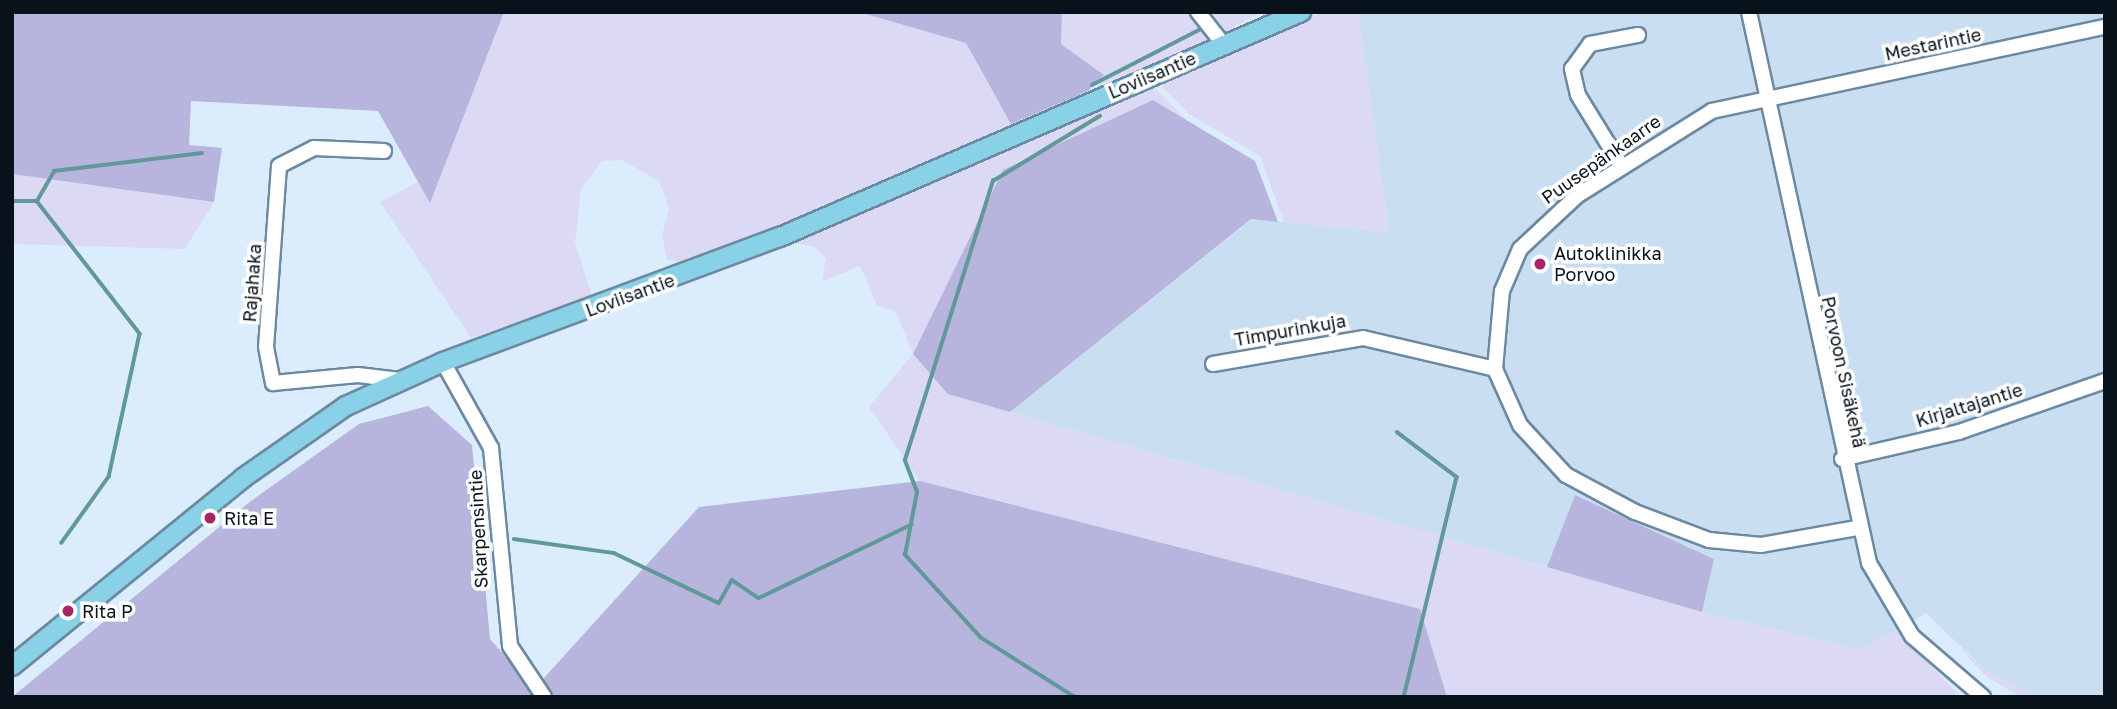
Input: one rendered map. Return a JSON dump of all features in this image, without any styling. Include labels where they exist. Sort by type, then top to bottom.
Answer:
[{"type":"main road","name":"Loviisantie","points":[[12,666],[243,478],[346,406],[443,362],[694,272],[1301,12]]},
{"type":"street","points":[[1198,12],[1224,45]]},
{"type":"street","name":"Porvoon Sisäkehä","points":[[1749,12],[1857,528],[1896,616],[1941,665],[1983,697]]},
{"type":"street","name":"Mestarintie","points":[[1768,97],[2105,27]]},
{"type":"street","points":[[1622,165],[1578,94],[1572,69],[1590,44],[1638,35]]},
{"type":"street","name":"Puusepänkaarre","points":[[1768,97],[1712,110],[1622,165],[1552,215],[1520,249],[1502,291],[1495,369],[1520,425],[1549,460],[1590,489],[1683,533],[1762,545],[1857,528]]},
{"type":"street","name":"Rajahaka","points":[[384,151],[314,148],[279,166],[266,347],[273,383],[358,375],[400,380]]},
{"type":"street","name":"Timpurinkuja","points":[[1213,364],[1346,337],[1495,369]]},
{"type":"street","name":"Skarpensintie","points":[[443,362],[491,449],[500,589],[510,646],[544,697]]},
{"type":"street","name":"Kirjaltajantie","points":[[1842,459],[1959,432],[2105,381]]},
{"type":"shaded area","points":[[12,12],[504,12],[430,203],[378,111],[191,101],[189,145],[222,148],[214,202],[12,174]]},
{"type":"shaded area","points":[[504,12],[859,12],[966,43],[1011,124],[752,239],[678,262],[667,259],[662,235],[669,209],[659,181],[622,160],[602,161],[581,189],[575,242],[592,296],[471,338],[380,202],[418,182],[430,202]]},
{"type":"shaded area","points":[[859,12],[1062,12],[1061,44],[1104,75],[1088,91],[1011,124],[966,43]]},
{"type":"shaded area","points":[[1062,12],[1189,12],[1212,39],[1099,85],[1104,75],[1061,44]]},
{"type":"shaded area","points":[[1212,12],[1261,12],[1226,31]]},
{"type":"shaded area","points":[[1323,12],[1358,12],[1389,232],[1284,222],[1260,156],[1189,114],[1162,87],[1166,79]]},
{"type":"shaded area","points":[[1358,12],[2105,12],[2105,697],[2038,697],[1985,670],[1926,613],[1861,650],[1702,612],[1714,559],[1575,495],[1547,567],[1010,412],[1252,219],[1389,232]]},
{"type":"shaded area","points":[[1152,85],[1186,119],[1153,100],[1086,132],[948,394],[1702,612],[1861,650],[1896,630],[1961,697],[1447,697],[1420,609],[920,481],[869,407],[913,354],[896,312],[877,305],[860,266],[822,281],[826,259],[815,247],[791,242]]},
{"type":"shaded area","points":[[1153,100],[1255,161],[1278,222],[1251,219],[1010,412],[948,394],[913,354],[1003,170]]},
{"type":"shaded area","points":[[12,174],[214,202],[185,249],[12,244]]},
{"type":"shaded area","points":[[428,406],[472,445],[490,639],[534,689],[699,507],[920,481],[1420,609],[1447,697],[12,697],[251,501],[359,424]]},
{"type":"shaded area","points":[[1575,495],[1714,559],[1702,612],[1547,567]]},
{"type":"shaded area","points":[[1960,648],[1985,670],[2038,697],[2020,697],[1986,676]]},
{"type":"waterway","points":[[1092,85],[1205,27]]},
{"type":"waterway","points":[[1074,697],[981,638],[905,555],[917,492],[905,460],[993,181],[1100,116]]},
{"type":"waterway","points":[[12,201],[37,201],[54,171],[202,153]]},
{"type":"waterway","points":[[37,201],[140,334],[109,477],[62,543]]},
{"type":"waterway","points":[[1397,432],[1457,477],[1404,697]]},
{"type":"waterway","points":[[514,539],[614,553],[719,603],[732,580],[759,598],[911,525]]},
{"type":"place","name":"Autoklinikka Porvoo","points":[[1540,264]]},
{"type":"place","name":"Rita E","points":[[210,518]]},
{"type":"place","name":"Rita P","points":[[68,611]]}]
